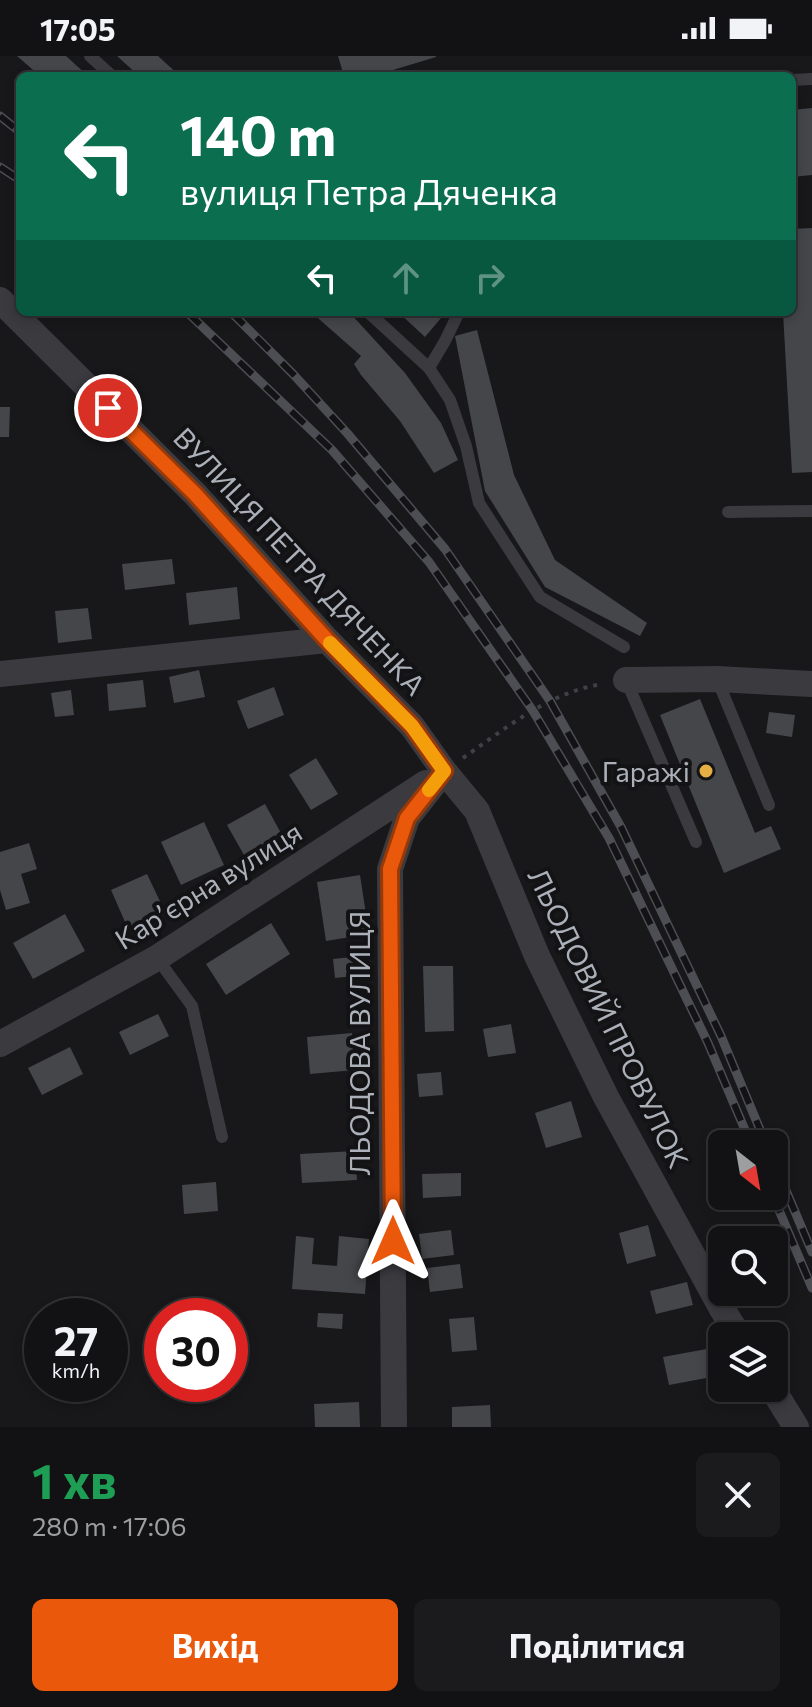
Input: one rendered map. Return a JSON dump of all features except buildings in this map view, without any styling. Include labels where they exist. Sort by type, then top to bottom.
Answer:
[{"type":"street","name":"ВУЛИЦЯ ПЕТРА ДЯЧЕНКА","points":[[0,300],[16,316]]},
{"type":"street","name":"ВУЛИЦЯ ПЕТРА ДЯЧЕНКА","points":[[16,316],[195,494],[327,640],[412,726],[444,771]]},
{"type":"street","points":[[0,674],[327,640]]},
{"type":"street","points":[[626,680],[717,679],[812,684]]},
{"type":"street","name":"Карʼєрна вулиця","points":[[0,1044],[157,958],[444,771]]},
{"type":"street","name":"ЛЬОДОВИЙ ПРОВУЛОК","points":[[444,771],[477,811],[537,956],[606,1097],[731,1322]]},
{"type":"street","name":"ЛЬОДОВА ВУЛИЦЯ","points":[[394,1427],[390,869],[407,818],[444,771]]},
{"type":"street","points":[[781,1402],[796,1427]]},
{"type":"lane","points":[[90,56],[108,72]]},
{"type":"lane","points":[[372,316],[429,368],[450,400],[466,446],[479,503],[540,597],[624,647]]},
{"type":"lane","points":[[429,368],[457,316]]},
{"type":"lane","points":[[728,512],[812,511]]},
{"type":"lane","points":[[717,679],[769,805]]},
{"type":"lane","points":[[626,680],[696,842]]},
{"type":"lane","points":[[157,958],[192,1006],[222,1137]]},
{"type":"path","points":[[444,771],[514,722],[564,693],[626,680]]},
{"type":"railway","points":[[0,116],[16,129]]},
{"type":"railway","points":[[0,167],[16,177]]},
{"type":"railway","points":[[191,316],[332,450],[429,562],[533,711],[609,838],[708,1043],[745,1130]]},
{"type":"railway","points":[[235,316],[347,433],[445,549],[550,701],[621,827],[721,1036],[760,1130]]},
{"type":"railway","points":[[788,1195],[812,1252]]},
{"type":"railway","points":[[779,1210],[812,1288]]},
{"type":"slow traffic","points":[[330,643],[412,726],[444,771],[429,790]]},
{"type":"place","name":"Гаражі","points":[[706,771]]},
{"type":"route","points":[[108,408],[195,494],[327,640],[412,726],[444,771],[407,818],[390,869],[393,1241]]}]
